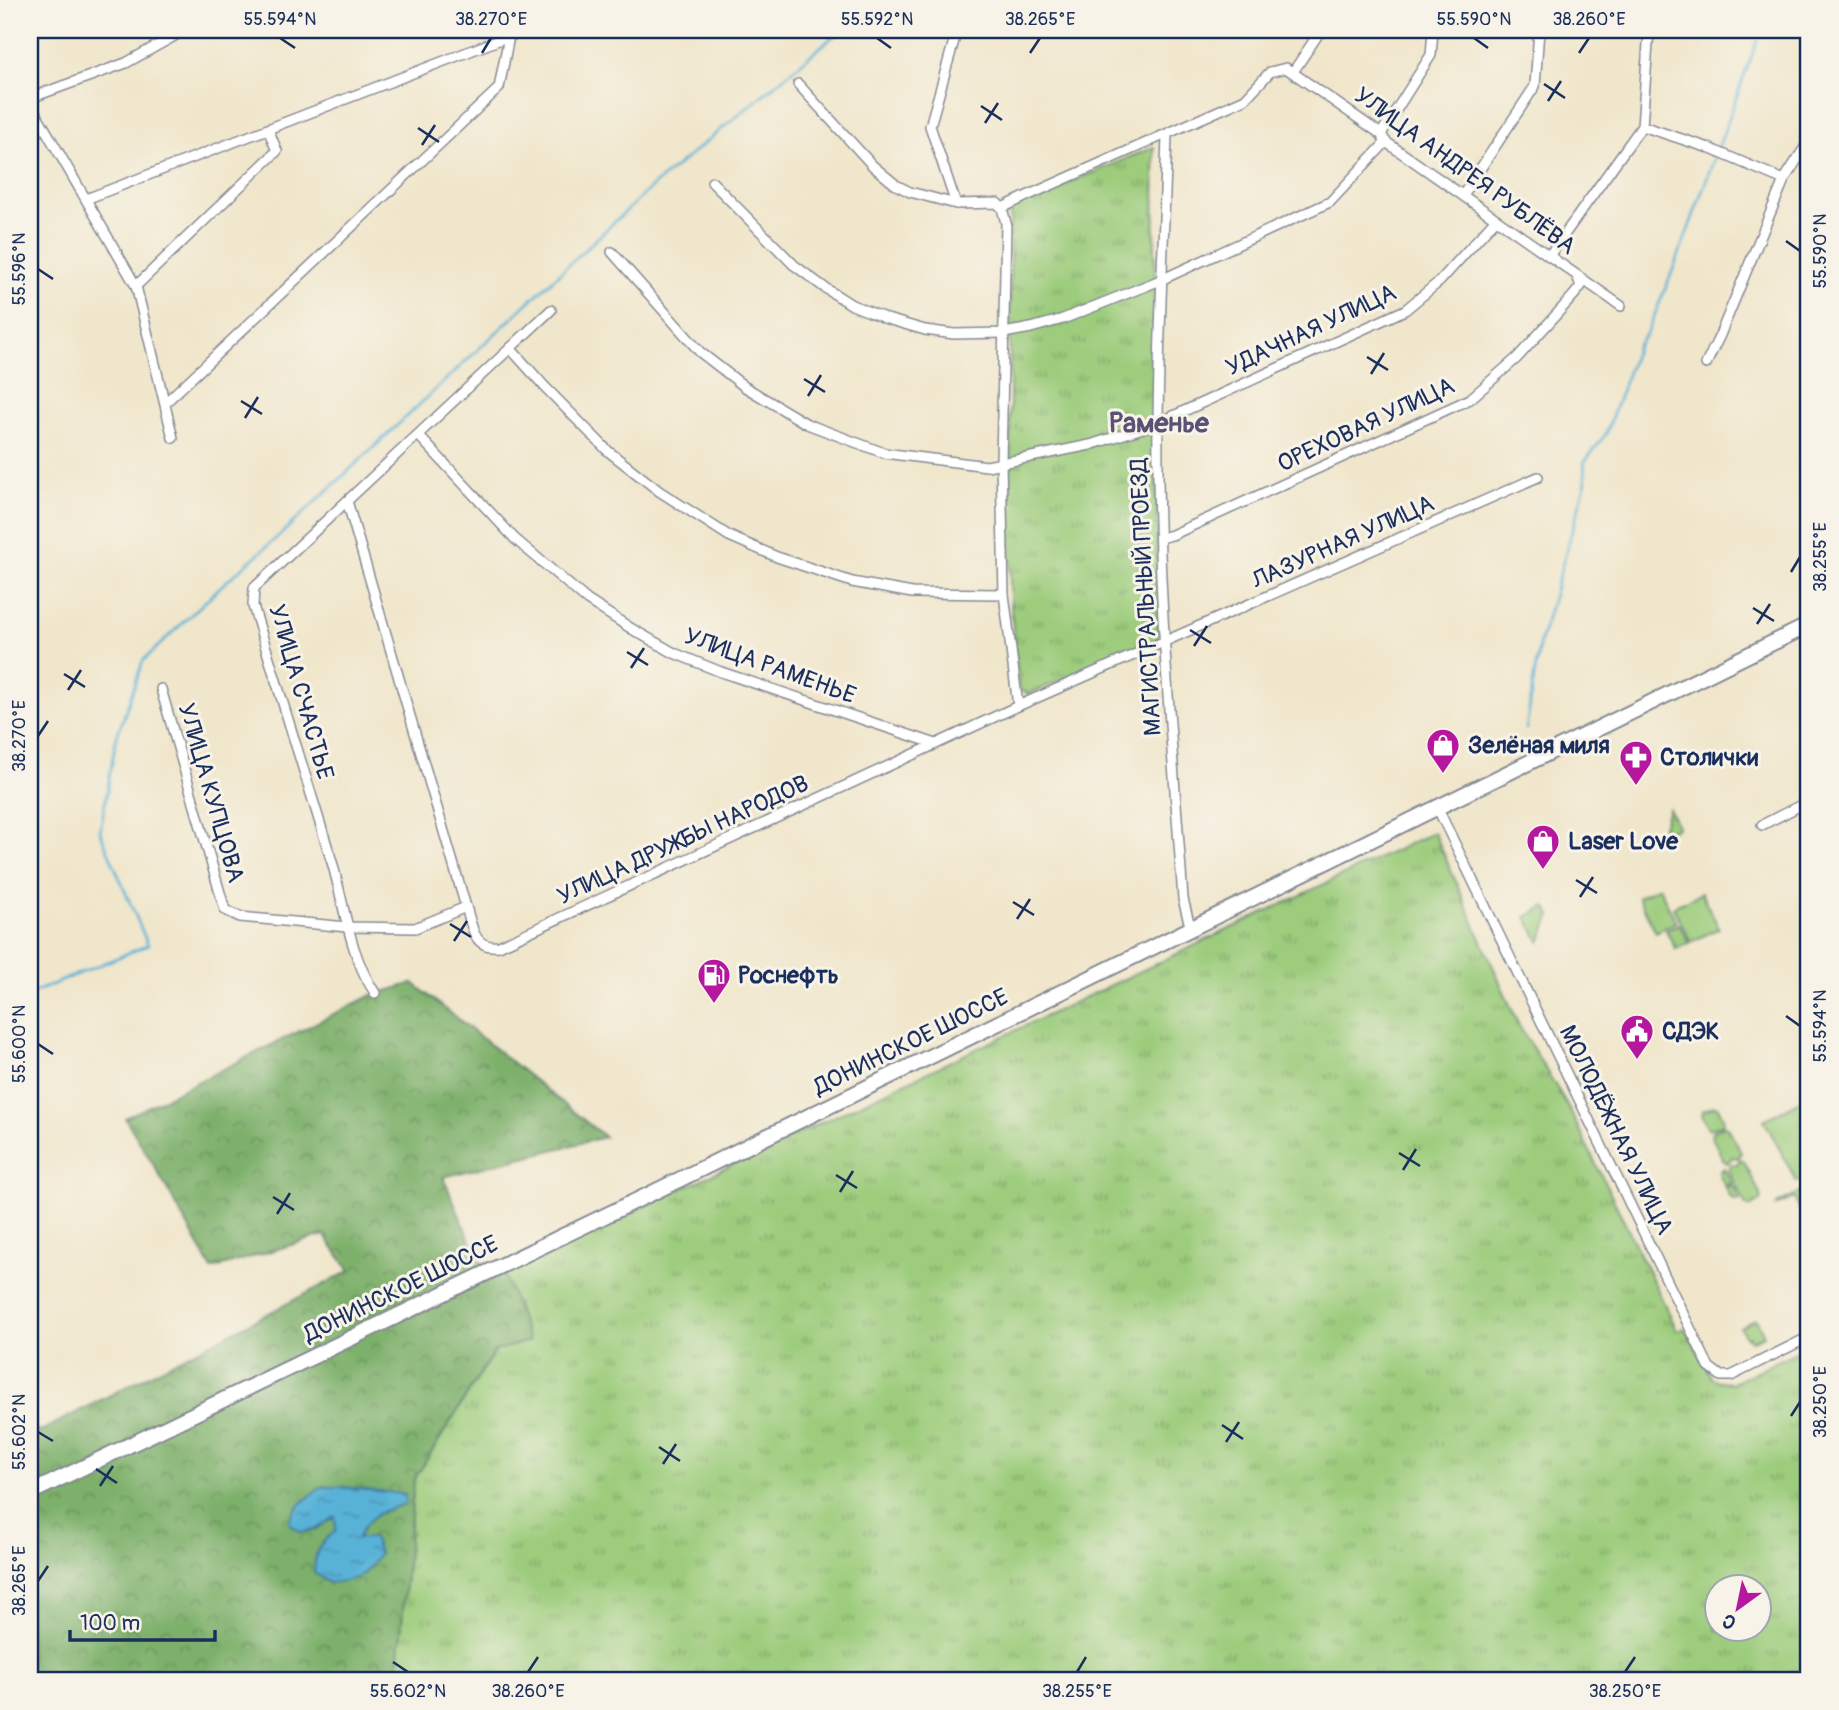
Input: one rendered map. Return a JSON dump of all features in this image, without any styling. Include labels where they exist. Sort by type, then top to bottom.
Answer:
[{"type":"main road","name":"ДОНИНСКОЕ ШОССЕ","points":[[30,1493],[660,1190],[1809,625]]},
{"type":"street","points":[[173,438],[136,286],[30,100],[126,62],[185,30]]},
{"type":"street","points":[[86,200],[507,33],[530,30]]},
{"type":"street","points":[[956,204],[930,126],[957,30]]},
{"type":"street","points":[[1002,208],[1245,99],[1270,72],[1289,70],[1321,30]]},
{"type":"street","points":[[712,182],[794,265],[852,305],[887,320],[954,334],[1004,333],[1031,328],[1163,279],[1330,202],[1384,138],[1431,55],[1433,30]]},
{"type":"street","points":[[1463,195],[1535,86],[1539,30]]},
{"type":"street","points":[[1549,256],[1642,126],[1649,30]]},
{"type":"street","points":[[165,403],[499,88],[507,33]]},
{"type":"street","name":"УЛИЦА АНДРЕЯ РУБЛЁВА","points":[[1289,70],[1495,220],[1621,306]]},
{"type":"street","points":[[798,84],[887,179],[910,192],[956,204],[997,203],[1002,208],[1006,223],[1000,462],[1004,594],[1018,706]]},
{"type":"street","points":[[1642,126],[1706,147],[1784,180]]},
{"type":"street","points":[[136,286],[277,150],[268,129]]},
{"type":"street","name":"МАГИСТРАЛЬНЫЙ ПРОЕЗД","points":[[1167,135],[1158,423],[1160,538],[1183,899],[1191,930]]},
{"type":"street","points":[[1706,364],[1784,180],[1809,141]]},
{"type":"street","name":"УДАЧНАЯ УЛИЦА","points":[[612,252],[700,352],[745,387],[807,424],[884,453],[987,466],[1090,445],[1158,423],[1405,310],[1440,281],[1495,220]]},
{"type":"street","name":"ОРЕХОВАЯ УЛИЦА","points":[[1160,538],[1172,535],[1470,399],[1517,358],[1574,295],[1581,286],[1577,275]]},
{"type":"street","name":"УЛИЦА СЧАСТЬЕ","points":[[375,993],[364,977],[347,927],[333,866],[253,606],[254,588],[551,310]]},
{"type":"street","points":[[510,348],[608,451],[659,491],[729,536],[777,557],[852,582],[912,593],[1004,594]]},
{"type":"street","name":"УЛИЦА РАМЕНЬЕ","points":[[418,435],[515,539],[587,600],[632,629],[674,653],[721,672],[936,744]]},
{"type":"street","name":"ЛАЗУРНАЯ УЛИЦА","points":[[1165,642],[1538,477]]},
{"type":"street","name":"УЛИЦА ДРУЖБЫ НАРОДОВ","points":[[347,501],[466,907],[481,944],[499,946],[936,744]]},
{"type":"street","points":[[936,744],[1165,642]]},
{"type":"street","name":"УЛИЦА КУПЦОВА","points":[[161,690],[225,910],[240,917],[347,927]]},
{"type":"street","points":[[1762,825],[1809,801]]},
{"type":"street","name":"МОЛОДЁЖНАЯ УЛИЦА","points":[[1438,809],[1710,1367],[1721,1376],[1731,1376],[1809,1336]]},
{"type":"street","points":[[347,927],[415,928],[466,907]]},
{"type":"green space","points":[[1154,147],[1158,640],[1029,694],[1019,690],[1010,597],[1010,207]]},
{"type":"green space","points":[[1669,809],[1678,827],[1659,837]]},
{"type":"green space","points":[[1434,832],[1519,1026],[1566,1103],[1677,1330],[1683,1328],[1687,1331],[1711,1377],[1720,1382],[1733,1383],[1809,1345],[1809,1680],[397,1680],[414,1480],[495,1351],[528,1340],[504,1273]]},
{"type":"green space","points":[[1659,887],[1676,922],[1656,932],[1638,897]]},
{"type":"green space","points":[[1701,893],[1719,928],[1691,942],[1673,907]]},
{"type":"green space","points":[[1546,906],[1551,915],[1540,942],[1526,917]]},
{"type":"green space","points":[[1679,924],[1689,943],[1676,949],[1666,930]]},
{"type":"green space","points":[[413,983],[605,1137],[443,1177],[479,1261],[504,1273],[529,1341],[494,1351],[414,1480],[397,1680],[30,1680],[30,1424],[39,1432],[350,1271],[324,1235],[212,1269],[125,1118],[370,996]]},
{"type":"green space","points":[[1804,1099],[1809,1103],[1809,1176],[1797,1182],[1764,1120]]},
{"type":"green space","points":[[1718,1107],[1724,1120],[1723,1124],[1711,1129],[1701,1115],[1703,1111]]},
{"type":"green space","points":[[1728,1127],[1741,1153],[1738,1158],[1732,1157],[1728,1163],[1724,1161],[1711,1135],[1713,1131]]},
{"type":"green space","points":[[1740,1159],[1744,1161],[1762,1198],[1749,1207],[1746,1206],[1728,1169],[1731,1164],[1737,1165]]},
{"type":"green space","points":[[1724,1168],[1740,1200],[1731,1198],[1726,1188],[1730,1184],[1725,1186],[1720,1176],[1720,1171]]},
{"type":"green space","points":[[1809,1188],[1809,1191],[1802,1195],[1807,1206],[1809,1205],[1809,1224],[1807,1225],[1794,1198],[1776,1206],[1778,1203]]},
{"type":"green space","points":[[1756,1319],[1764,1335],[1751,1341],[1740,1327]]},
{"type":"water","points":[[323,1487],[405,1494],[405,1504],[377,1515],[362,1530],[358,1538],[373,1538],[379,1553],[369,1568],[354,1579],[329,1583],[314,1572],[319,1548],[336,1531],[335,1517],[315,1530],[301,1532],[289,1523],[302,1502]]},
{"type":"waterway","points":[[30,994],[148,945],[100,832],[116,739],[143,661],[655,184],[841,30]]},
{"type":"waterway","points":[[1526,729],[1539,646],[1586,482],[1584,463],[1606,434],[1637,346],[1648,331],[1679,255],[1757,41]]},
{"type":"place","name":"Зелёная миля","points":[[1443,775]]},
{"type":"place","name":"Столички","points":[[1636,787]]},
{"type":"place","name":"Laser Love","points":[[1543,871]]},
{"type":"place","name":"Роснефть","points":[[714,1005]]},
{"type":"place","name":"СДЭК","points":[[1637,1061]]},
{"type":"district","name":"Раменье","points":[[1159,423]]}]
